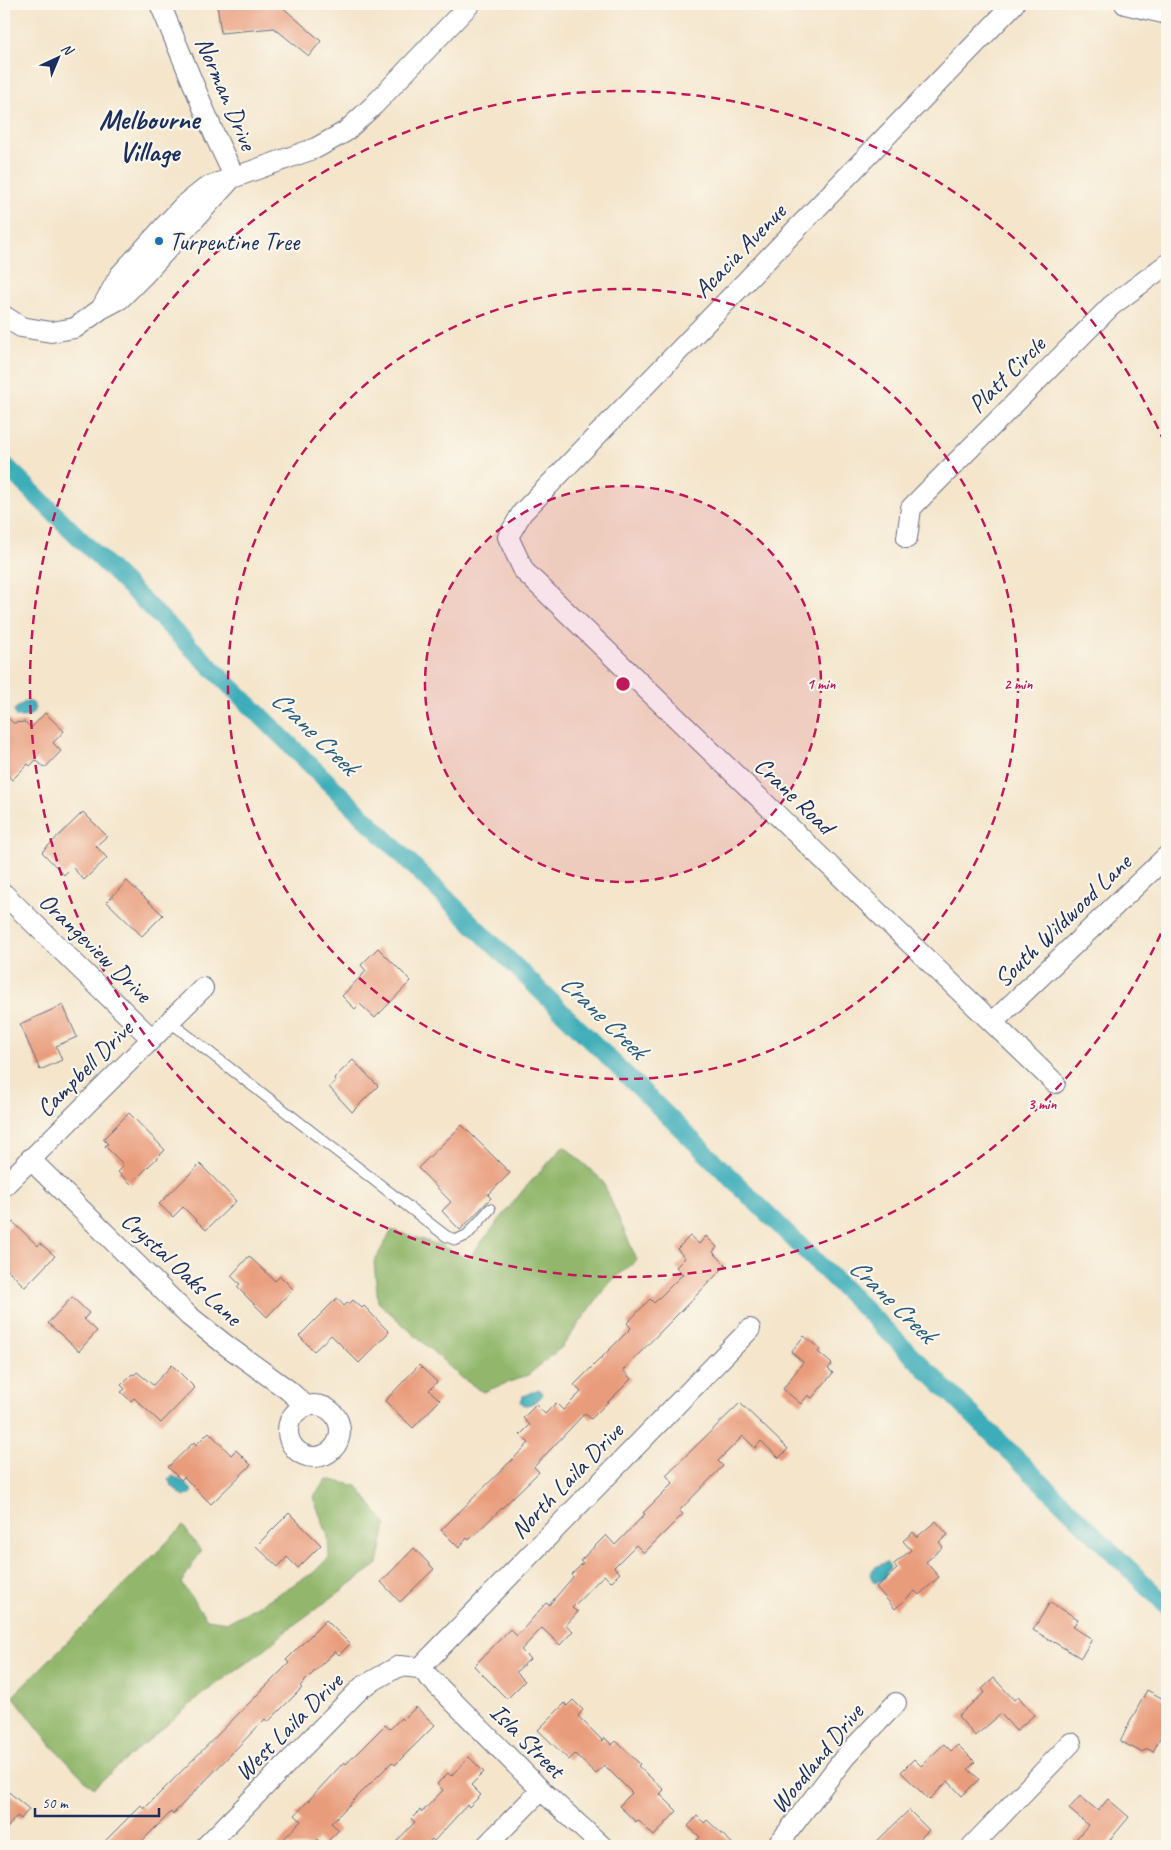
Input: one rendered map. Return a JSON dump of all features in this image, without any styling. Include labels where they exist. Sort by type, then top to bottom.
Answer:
[{"type":"street","name":"Norman Drive","points":[[160,4],[215,136],[234,176]]},
{"type":"street","points":[[4,316],[21,327],[52,332],[75,328],[101,309],[120,299],[144,276],[234,176],[316,148],[345,132],[374,105],[470,4]]},
{"type":"street","name":"Acacia Avenue","points":[[508,537],[522,513],[1014,4]]},
{"type":"street","points":[[1125,4],[1167,14]]},
{"type":"street","name":"Platt Circle","points":[[907,538],[911,508],[1111,306],[1167,264]]},
{"type":"street","name":"Crane Road","points":[[508,537],[524,571],[994,1022],[1055,1083]]},
{"type":"street","name":"South Wildwood Lane","points":[[994,1022],[1167,856]]},
{"type":"street","name":"Orangeview Drive","points":[[4,894],[151,1038]]},
{"type":"street","name":"Campbell Drive","points":[[4,1186],[203,988]]},
{"type":"street","name":"Crystal Oaks Lane","points":[[30,1159],[189,1316],[288,1390],[306,1406]]},
{"type":"street","name":"North Laila Drive","points":[[420,1668],[750,1329]]},
{"type":"street","name":"West Laila Drive","points":[[206,1846],[362,1687],[399,1666],[420,1668]]},
{"type":"street","name":"Isla Street","points":[[420,1668],[541,1790],[602,1846]]},
{"type":"street","name":"Woodland Drive","points":[[777,1846],[845,1757],[896,1703]]},
{"type":"street","points":[[972,1846],[1071,1743]]},
{"type":"street","points":[[486,1846],[541,1790]]},
{"type":"lane","points":[[169,1020],[446,1236],[456,1240],[466,1235],[490,1209]]},
{"type":"green space","points":[[564,1146],[602,1180],[637,1260],[608,1284],[562,1347],[528,1375],[483,1392],[462,1378],[378,1302],[374,1262],[392,1230],[442,1246],[468,1259],[524,1189]]},
{"type":"green space","points":[[327,1479],[357,1486],[386,1525],[378,1564],[291,1627],[259,1654],[205,1692],[93,1788],[52,1746],[13,1696],[183,1526],[201,1551],[181,1583],[207,1619],[228,1622],[313,1573],[329,1557],[328,1536],[313,1497]]},
{"type":"water","points":[[26,701],[33,703],[34,712],[27,716],[16,717],[14,710]]},
{"type":"water","points":[[539,1389],[543,1393],[538,1400],[526,1405],[521,1402],[523,1396]]},
{"type":"water","points":[[173,1476],[187,1484],[192,1493],[184,1497],[179,1493],[168,1479]]},
{"type":"water","points":[[887,1562],[890,1567],[883,1579],[877,1583],[873,1582],[870,1574],[873,1569]]},
{"type":"building","points":[[217,4],[279,4],[321,41],[309,56],[274,28],[221,33]]},
{"type":"building","points":[[45,713],[64,731],[53,743],[61,751],[45,768],[36,760],[30,766],[28,764],[12,780],[4,772],[4,714],[13,723],[25,722],[31,728]]},
{"type":"building","points":[[83,812],[107,836],[96,846],[107,858],[84,880],[72,867],[64,875],[42,852]]},
{"type":"building","points":[[127,881],[163,915],[142,936],[107,902]]},
{"type":"building","points":[[378,948],[411,981],[375,1018],[360,1004],[355,1009],[342,996],[366,971],[361,965]]},
{"type":"building","points":[[63,1005],[77,1037],[56,1046],[62,1060],[40,1070],[20,1024]]},
{"type":"building","points":[[353,1060],[378,1086],[352,1112],[329,1087],[336,1081],[334,1078]]},
{"type":"building","points":[[129,1113],[165,1150],[131,1184],[118,1172],[123,1167],[121,1166],[123,1164],[105,1146],[108,1144],[103,1139]]},
{"type":"building","points":[[462,1125],[510,1173],[488,1195],[491,1198],[460,1230],[442,1211],[451,1202],[418,1168]]},
{"type":"building","points":[[200,1164],[236,1201],[206,1230],[183,1207],[173,1217],[159,1204]]},
{"type":"building","points":[[13,1222],[38,1246],[40,1243],[55,1256],[25,1287],[4,1266],[4,1232]]},
{"type":"building","points":[[690,1236],[699,1244],[706,1236],[717,1247],[713,1252],[726,1265],[623,1370],[631,1379],[591,1419],[585,1413],[534,1467],[539,1472],[469,1540],[467,1538],[459,1548],[441,1530],[529,1443],[520,1435],[530,1425],[523,1418],[536,1405],[545,1414],[556,1403],[563,1410],[581,1392],[574,1385],[631,1328],[627,1323],[650,1299],[654,1303],[683,1274],[676,1267],[685,1258],[677,1249]]},
{"type":"building","points":[[249,1256],[275,1281],[280,1276],[293,1289],[267,1317],[237,1287],[240,1284],[231,1276]]},
{"type":"building","points":[[72,1297],[89,1313],[84,1319],[97,1331],[79,1351],[48,1323]]},
{"type":"building","points":[[337,1298],[344,1306],[353,1300],[362,1308],[364,1306],[389,1332],[359,1363],[331,1335],[314,1351],[299,1336]]},
{"type":"building","points":[[804,1336],[820,1349],[818,1352],[832,1364],[828,1369],[833,1373],[812,1398],[808,1395],[801,1404],[783,1389],[803,1362],[791,1352]]},
{"type":"building","points":[[172,1365],[195,1388],[161,1423],[134,1398],[131,1401],[121,1392],[125,1389],[121,1385],[132,1374],[134,1375],[137,1372],[153,1385]]},
{"type":"building","points":[[419,1365],[437,1382],[429,1390],[440,1400],[413,1428],[385,1401]]},
{"type":"building","points":[[740,1403],[788,1449],[779,1458],[761,1441],[755,1448],[743,1436],[718,1461],[723,1466],[679,1511],[683,1514],[644,1553],[636,1545],[614,1567],[620,1573],[611,1582],[604,1575],[572,1608],[578,1612],[566,1625],[573,1631],[560,1645],[542,1628],[521,1650],[530,1659],[516,1672],[525,1681],[507,1699],[474,1666],[510,1629],[517,1636],[546,1603],[549,1605],[573,1577],[571,1575],[583,1563],[580,1561],[606,1535],[615,1545],[673,1483],[666,1475]]},
{"type":"building","points":[[209,1432],[231,1455],[236,1450],[251,1465],[211,1504],[184,1477],[181,1480],[168,1467],[194,1442],[196,1445]]},
{"type":"building","points":[[289,1513],[321,1545],[298,1568],[287,1557],[278,1567],[256,1546]]},
{"type":"building","points":[[936,1521],[948,1535],[939,1542],[943,1547],[926,1562],[939,1577],[919,1595],[915,1591],[895,1609],[876,1587],[897,1569],[894,1564],[911,1550],[903,1541],[913,1532],[917,1537]]},
{"type":"building","points":[[414,1548],[434,1569],[400,1602],[381,1582]]},
{"type":"building","points":[[1050,1602],[1078,1619],[1073,1627],[1092,1639],[1081,1658],[1033,1630]]},
{"type":"building","points":[[326,1620],[350,1644],[339,1655],[335,1651],[268,1722],[265,1719],[173,1814],[171,1812],[137,1846],[100,1846],[141,1805],[144,1809],[289,1663],[286,1660]]},
{"type":"building","points":[[994,1678],[1014,1700],[1018,1696],[1034,1715],[1016,1731],[1001,1714],[975,1736],[958,1716],[985,1692],[982,1689]]},
{"type":"building","points":[[1147,1690],[1167,1701],[1167,1724],[1153,1752],[1148,1749],[1141,1752],[1120,1741]]},
{"type":"building","points":[[573,1700],[583,1710],[578,1716],[603,1741],[605,1738],[612,1745],[616,1741],[640,1764],[638,1766],[664,1790],[660,1794],[677,1811],[654,1836],[638,1820],[636,1822],[619,1806],[632,1793],[604,1765],[596,1774],[575,1754],[569,1760],[538,1730],[565,1703],[567,1706]]},
{"type":"building","points":[[416,1707],[435,1725],[395,1765],[392,1762],[331,1823],[339,1830],[324,1845],[318,1839],[311,1846],[277,1846],[301,1821],[295,1815],[344,1762],[346,1764],[385,1725],[390,1729],[401,1718],[403,1720]]},
{"type":"building","points":[[944,1744],[951,1751],[958,1745],[975,1762],[968,1769],[979,1779],[962,1796],[948,1781],[929,1800],[901,1772],[914,1759],[921,1766]]},
{"type":"building","points":[[469,1757],[484,1772],[471,1785],[481,1795],[469,1807],[467,1805],[434,1841],[432,1839],[425,1846],[392,1846],[415,1822],[411,1819],[420,1810],[422,1812],[443,1790],[437,1784],[448,1773],[451,1776]]},
{"type":"building","points":[[4,1788],[29,1809],[21,1819],[17,1816],[4,1832]]},
{"type":"building","points":[[1080,1796],[1098,1811],[1108,1799],[1129,1817],[1105,1846],[1070,1846],[1088,1825],[1069,1809]]},
{"type":"building","points":[[909,1810],[929,1830],[912,1846],[872,1846]]},
{"type":"building","points":[[697,1816],[704,1823],[707,1820],[735,1846],[691,1846],[700,1837],[688,1826]]},
{"type":"waterway","name":"Crane Creek","points":[[4,464],[1167,1606]]},
{"type":"place","name":"Turpentine Tree","points":[[159,241]]},
{"type":"district","name":"Melbourne Village","points":[[149,135]]}]
